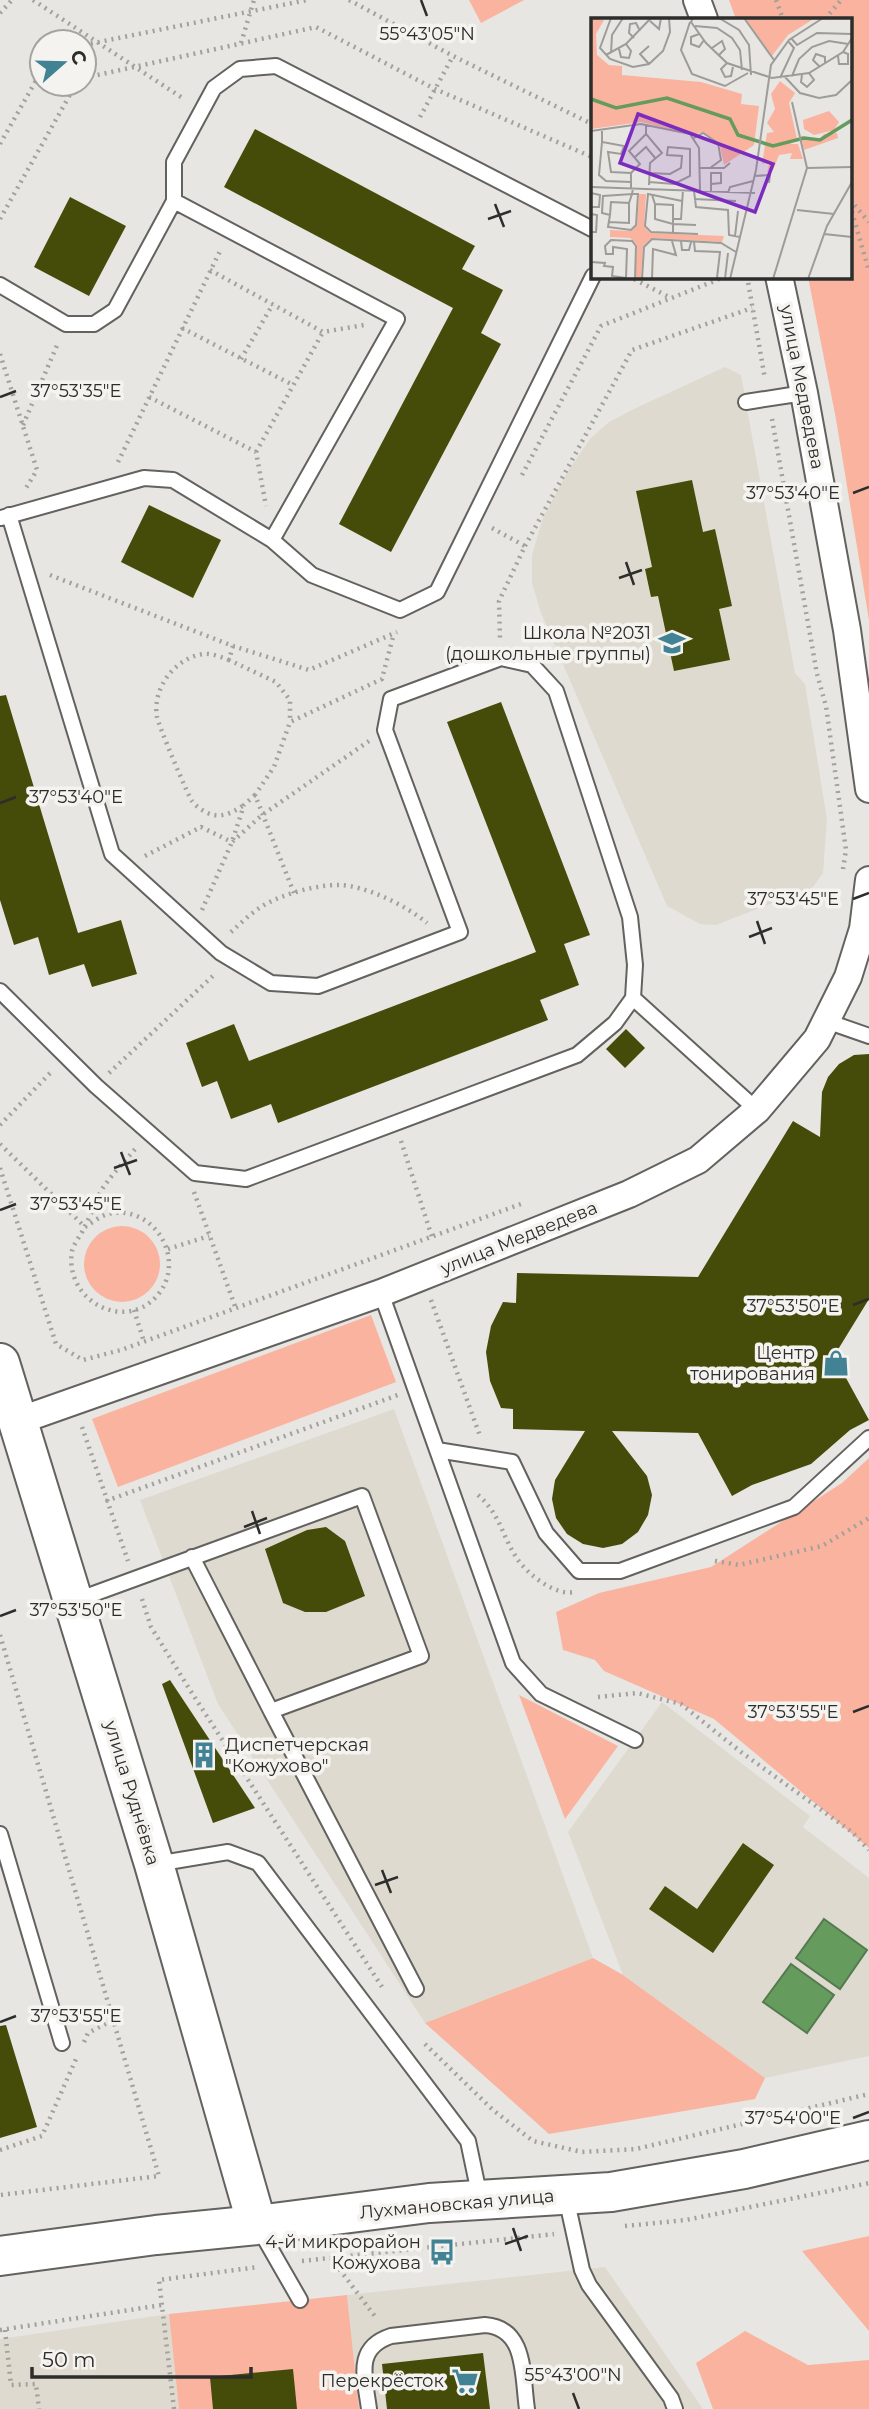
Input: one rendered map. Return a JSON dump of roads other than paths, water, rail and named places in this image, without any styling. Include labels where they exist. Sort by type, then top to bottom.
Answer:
[{"type":"street","points":[[696,0],[704,18]]},
{"type":"street","name":"улица Медведева","points":[[779,278],[804,393],[847,630],[869,789]]},
{"type":"street","name":"улица Медведева","points":[[18,1421],[381,1293],[549,1227],[698,1160],[757,1110],[817,1038],[848,977],[863,929],[869,880]]},
{"type":"street","name":"улица Руднёвка","points":[[0,1363],[154,1864],[257,2225]]},
{"type":"street","name":"Лухмановская улица","points":[[0,2256],[429,2203],[480,2200],[569,2214],[611,2192],[679,2182],[869,2140]]},
{"type":"lane","points":[[0,285],[66,324],[94,324],[115,310],[174,201],[174,162],[214,88],[240,69],[276,66],[591,228]]},
{"type":"lane","points":[[174,201],[397,319],[272,540]]},
{"type":"lane","points":[[0,991],[96,1086],[195,1173],[246,1179],[577,1055],[615,1023],[633,998],[635,965],[630,917],[556,691],[532,665],[501,658],[391,699],[385,730],[460,932],[318,986],[271,983],[214,946],[112,854],[24,567],[4,517],[144,478],[173,480],[272,540],[312,575],[400,610],[437,592],[592,278]]},
{"type":"lane","points":[[746,402],[804,393]]},
{"type":"lane","points":[[633,998],[757,1110]]},
{"type":"lane","points":[[826,1021],[869,1037]]},
{"type":"lane","points":[[381,1293],[513,1663],[541,1694],[635,1741]]},
{"type":"lane","points":[[437,1450],[512,1462],[546,1533],[579,1571],[620,1571],[794,1507],[869,1438]]},
{"type":"lane","points":[[72,1601],[362,1496],[421,1656],[271,1711]]},
{"type":"lane","points":[[191,1557],[416,1989]]},
{"type":"lane","points":[[0,1834],[62,2043]]},
{"type":"lane","points":[[154,1864],[228,1852],[258,1863],[468,2141],[480,2200]]},
{"type":"lane","points":[[569,2214],[582,2270],[589,2285],[671,2398],[675,2409]]},
{"type":"lane","points":[[257,2225],[300,2300]]},
{"type":"lane","points":[[369,2409],[365,2358],[370,2347],[379,2340],[391,2336],[485,2325],[497,2326],[507,2331],[515,2340],[527,2409]]},
{"type":"place","name":"Школа №2031 (дошкольные группы)","points":[[672,643]]},
{"type":"place","name":"Центр тонирования","points":[[836,1363]]},
{"type":"place","name":"Диспетчерская \"Кожухово\"","points":[[204,1755]]},
{"type":"place","name":"4-й микрорайон Кожухова","points":[[442,2252]]},
{"type":"place","name":"Перекрёсток","points":[[465,2381]]}]
